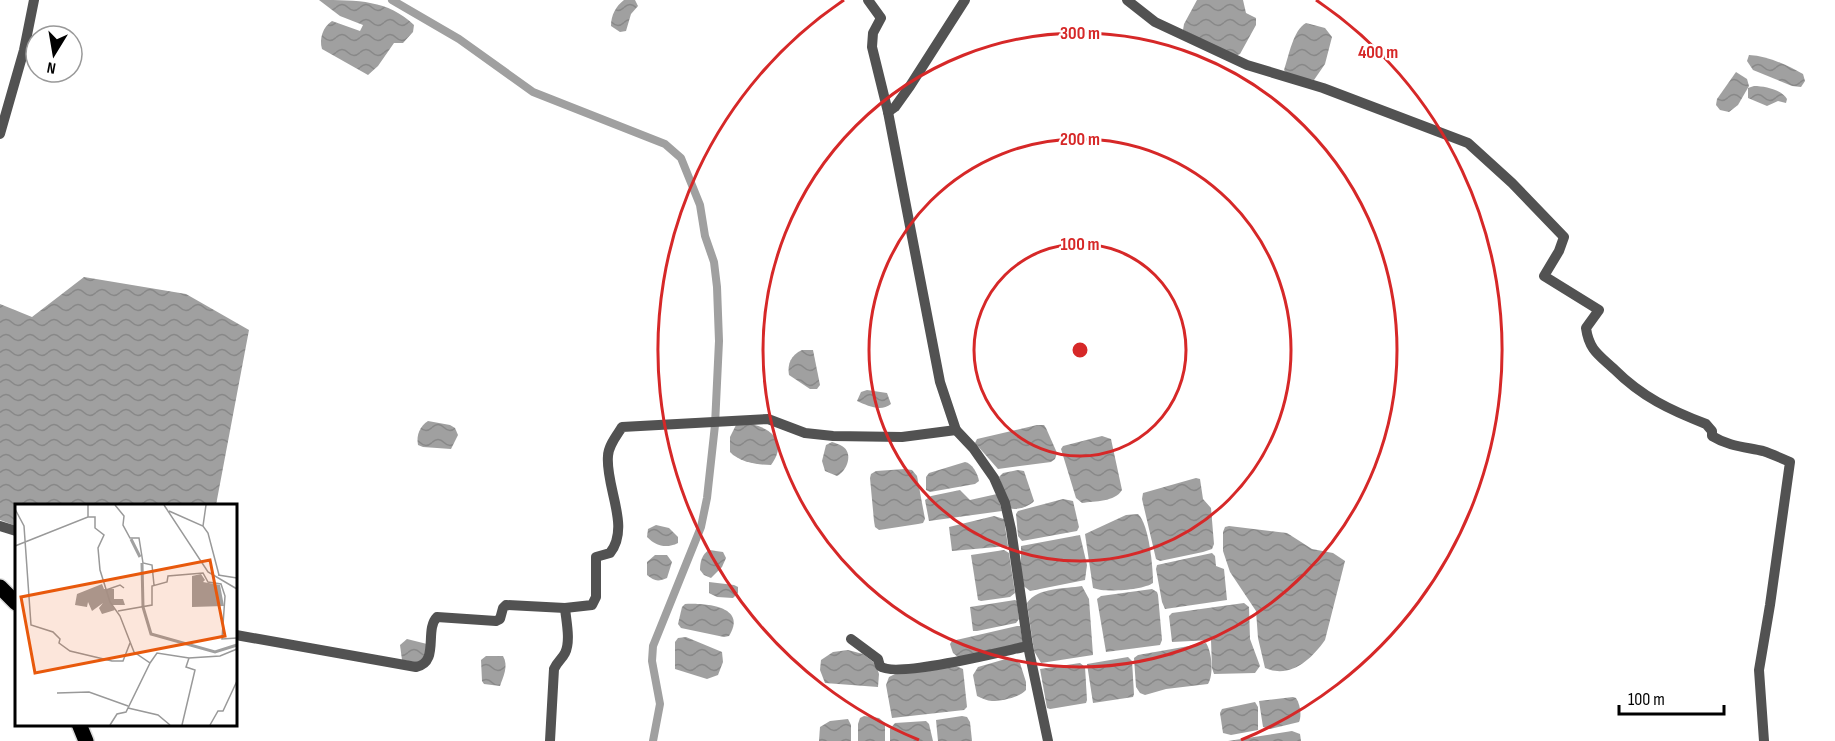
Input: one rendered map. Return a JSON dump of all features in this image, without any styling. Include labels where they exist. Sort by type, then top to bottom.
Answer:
[{"type":"highway","points":[[0,587],[15,602]]},
{"type":"highway","points":[[80,726],[86,741]]},
{"type":"street","points":[[0,134],[24,51],[34,0]]},
{"type":"street","points":[[868,0],[880,18],[873,33],[872,47],[888,112],[940,382],[956,430],[973,448],[1005,503],[1029,646],[1048,741]]},
{"type":"street","points":[[888,112],[895,107],[910,86],[965,0]]},
{"type":"street","points":[[1127,0],[1155,22],[1247,65],[1323,88],[1468,143],[1512,183],[1564,237],[1559,251],[1544,276],[1599,310],[1586,328],[1587,339],[1598,357],[1649,399],[1706,424],[1712,431],[1712,436],[1735,446],[1764,452],[1790,462],[1759,670],[1764,741]]},
{"type":"street","points":[[237,635],[416,668],[428,660],[432,624],[437,617],[496,621],[500,619],[506,605],[565,608],[591,605],[596,597],[596,557],[610,553],[616,540],[617,509],[609,478],[608,454],[622,427],[768,419],[806,433],[833,436],[902,437],[956,430]]},
{"type":"street","points":[[0,526],[15,531]]},
{"type":"street","points":[[0,601],[15,603]]},
{"type":"street","points":[[550,741],[554,669],[557,661],[564,656],[567,647],[565,608]]},
{"type":"street","points":[[851,639],[878,659],[882,669],[887,670],[929,667],[1029,646]]},
{"type":"water","points":[[319,0],[359,1],[383,6],[414,25],[413,32],[403,43],[394,43],[378,66],[368,75],[322,49],[322,33],[332,21],[360,31],[363,25],[340,16]]},
{"type":"water","points":[[624,0],[635,0],[638,6],[631,14],[626,31],[620,32],[611,26],[611,22],[614,11]]},
{"type":"water","points":[[1197,0],[1243,0],[1246,13],[1256,18],[1256,25],[1240,54],[1235,56],[1183,30]]},
{"type":"water","points":[[1306,23],[1325,28],[1332,37],[1325,64],[1314,80],[1289,76],[1284,70],[1295,37]]},
{"type":"water","points":[[1749,55],[1784,64],[1803,74],[1805,81],[1801,87],[1792,86],[1753,70],[1747,61]]},
{"type":"water","points":[[1736,72],[1747,79],[1749,86],[1738,105],[1729,112],[1720,110],[1716,105],[1717,99]]},
{"type":"water","points":[[1754,86],[1777,91],[1785,96],[1786,103],[1778,101],[1767,106],[1748,98],[1748,88]]},
{"type":"water","points":[[84,277],[186,294],[249,330],[216,504],[15,504],[15,526],[0,520],[0,304],[32,317]]},
{"type":"water","points":[[802,350],[813,350],[820,385],[817,389],[810,389],[789,375],[791,360]]},
{"type":"water","points":[[867,390],[887,393],[891,404],[879,408],[857,401],[861,392]]},
{"type":"water","points":[[428,421],[455,428],[458,435],[451,449],[418,445],[419,431]]},
{"type":"water","points":[[737,423],[764,428],[776,439],[777,455],[771,465],[744,461],[730,452],[730,437]]},
{"type":"water","points":[[1044,425],[1057,453],[1051,462],[998,469],[975,443],[977,439]]},
{"type":"water","points":[[1102,436],[1111,439],[1122,490],[1110,499],[1082,503],[1076,498],[1061,449],[1063,446]]},
{"type":"water","points":[[832,442],[841,445],[848,453],[848,462],[841,474],[837,476],[825,471],[822,461],[826,445]]},
{"type":"water","points":[[965,462],[977,475],[979,481],[975,484],[930,492],[926,490],[926,477],[929,473]]},
{"type":"water","points":[[912,470],[917,476],[925,519],[923,523],[879,530],[875,527],[874,521],[871,474],[876,471]]},
{"type":"water","points":[[1024,471],[1034,501],[1023,508],[1013,509],[1010,508],[999,477],[1003,473]]},
{"type":"water","points":[[1196,478],[1200,479],[1203,499],[1211,508],[1214,544],[1212,549],[1160,561],[1156,559],[1142,499],[1143,493]]},
{"type":"water","points":[[960,490],[970,500],[997,494],[1002,511],[929,521],[925,500],[931,496]]},
{"type":"water","points":[[1063,499],[1073,501],[1079,527],[1077,531],[1022,541],[1018,536],[1016,514],[1018,511]]},
{"type":"water","points":[[1138,514],[1148,536],[1153,583],[1124,590],[1093,588],[1085,534],[1126,515]]},
{"type":"water","points":[[994,516],[1004,519],[1008,546],[952,551],[949,527]]},
{"type":"water","points":[[656,525],[669,528],[678,537],[678,543],[665,546],[650,540],[647,537],[648,529]]},
{"type":"water","points":[[1225,527],[1287,533],[1312,549],[1333,553],[1345,561],[1325,640],[1299,666],[1283,671],[1265,668],[1258,638],[1256,611],[1230,572],[1223,551],[1223,532]]},
{"type":"water","points":[[1080,535],[1087,565],[1085,580],[1030,591],[1021,584],[1021,546]]},
{"type":"water","points":[[709,550],[723,552],[726,558],[722,567],[711,578],[700,570],[702,558]]},
{"type":"water","points":[[1004,550],[1009,553],[1015,593],[1010,597],[978,600],[971,555]]},
{"type":"water","points":[[1212,553],[1215,556],[1216,566],[1224,569],[1227,600],[1165,609],[1157,565]]},
{"type":"water","points":[[655,555],[667,555],[672,562],[667,578],[656,580],[647,575],[647,562]]},
{"type":"water","points":[[709,582],[734,585],[738,587],[738,593],[733,598],[717,597],[709,593]]},
{"type":"water","points":[[1082,586],[1089,599],[1093,655],[1041,663],[1034,651],[1027,603],[1045,591]]},
{"type":"water","points":[[1152,589],[1158,595],[1162,640],[1160,645],[1106,652],[1097,599],[1101,596]]},
{"type":"water","points":[[1015,600],[1019,619],[1016,623],[973,631],[970,607]]},
{"type":"water","points":[[1244,603],[1249,607],[1250,639],[1260,666],[1255,673],[1214,674],[1211,640],[1172,642],[1169,616],[1172,613]]},
{"type":"water","points":[[685,604],[703,604],[729,612],[733,618],[733,626],[729,636],[724,637],[681,628],[678,624],[682,607]]},
{"type":"water","points":[[1020,626],[1023,643],[958,657],[953,653],[950,644],[952,641]]},
{"type":"water","points":[[686,637],[722,652],[723,662],[718,675],[707,679],[675,669],[675,642],[678,638]]},
{"type":"water","points":[[407,639],[427,644],[428,647],[421,663],[402,660],[400,645]]},
{"type":"water","points":[[1206,643],[1212,664],[1208,684],[1166,689],[1145,695],[1140,693],[1136,687],[1134,658],[1138,655]]},
{"type":"water","points":[[848,650],[863,654],[876,664],[879,674],[878,687],[825,683],[820,670],[821,660],[833,652]]},
{"type":"water","points":[[486,656],[503,656],[505,660],[504,675],[500,686],[484,684],[482,681],[481,660]]},
{"type":"water","points":[[1128,657],[1132,661],[1133,697],[1093,703],[1087,664]]},
{"type":"water","points":[[1009,658],[1020,663],[1026,690],[1015,697],[1001,700],[990,701],[977,696],[973,675],[978,667]]},
{"type":"water","points":[[1080,663],[1085,667],[1086,703],[1047,708],[1040,669]]},
{"type":"water","points":[[956,666],[963,669],[967,707],[964,710],[892,718],[886,685],[889,677],[895,674]]},
{"type":"water","points":[[1296,698],[1299,706],[1299,722],[1270,729],[1263,727],[1259,701]]},
{"type":"water","points":[[1255,702],[1258,707],[1258,730],[1231,735],[1223,733],[1220,713],[1222,709]]},
{"type":"water","points":[[864,716],[879,718],[885,723],[885,741],[858,741],[858,724],[860,718]]},
{"type":"water","points":[[967,717],[970,722],[972,741],[938,741],[936,720]]},
{"type":"water","points":[[848,719],[851,725],[851,741],[819,741],[820,727],[830,721]]},
{"type":"water","points":[[926,721],[929,724],[933,741],[890,741],[890,729],[895,723]]},
{"type":"water","points":[[1292,731],[1300,734],[1301,741],[1228,741]]},
{"type":"waterway","points":[[392,0],[459,39],[533,92],[665,144],[681,158],[700,205],[705,236],[714,262],[717,287],[719,341],[715,425],[707,498],[701,527],[653,646],[652,661],[660,704],[653,741]]}]
